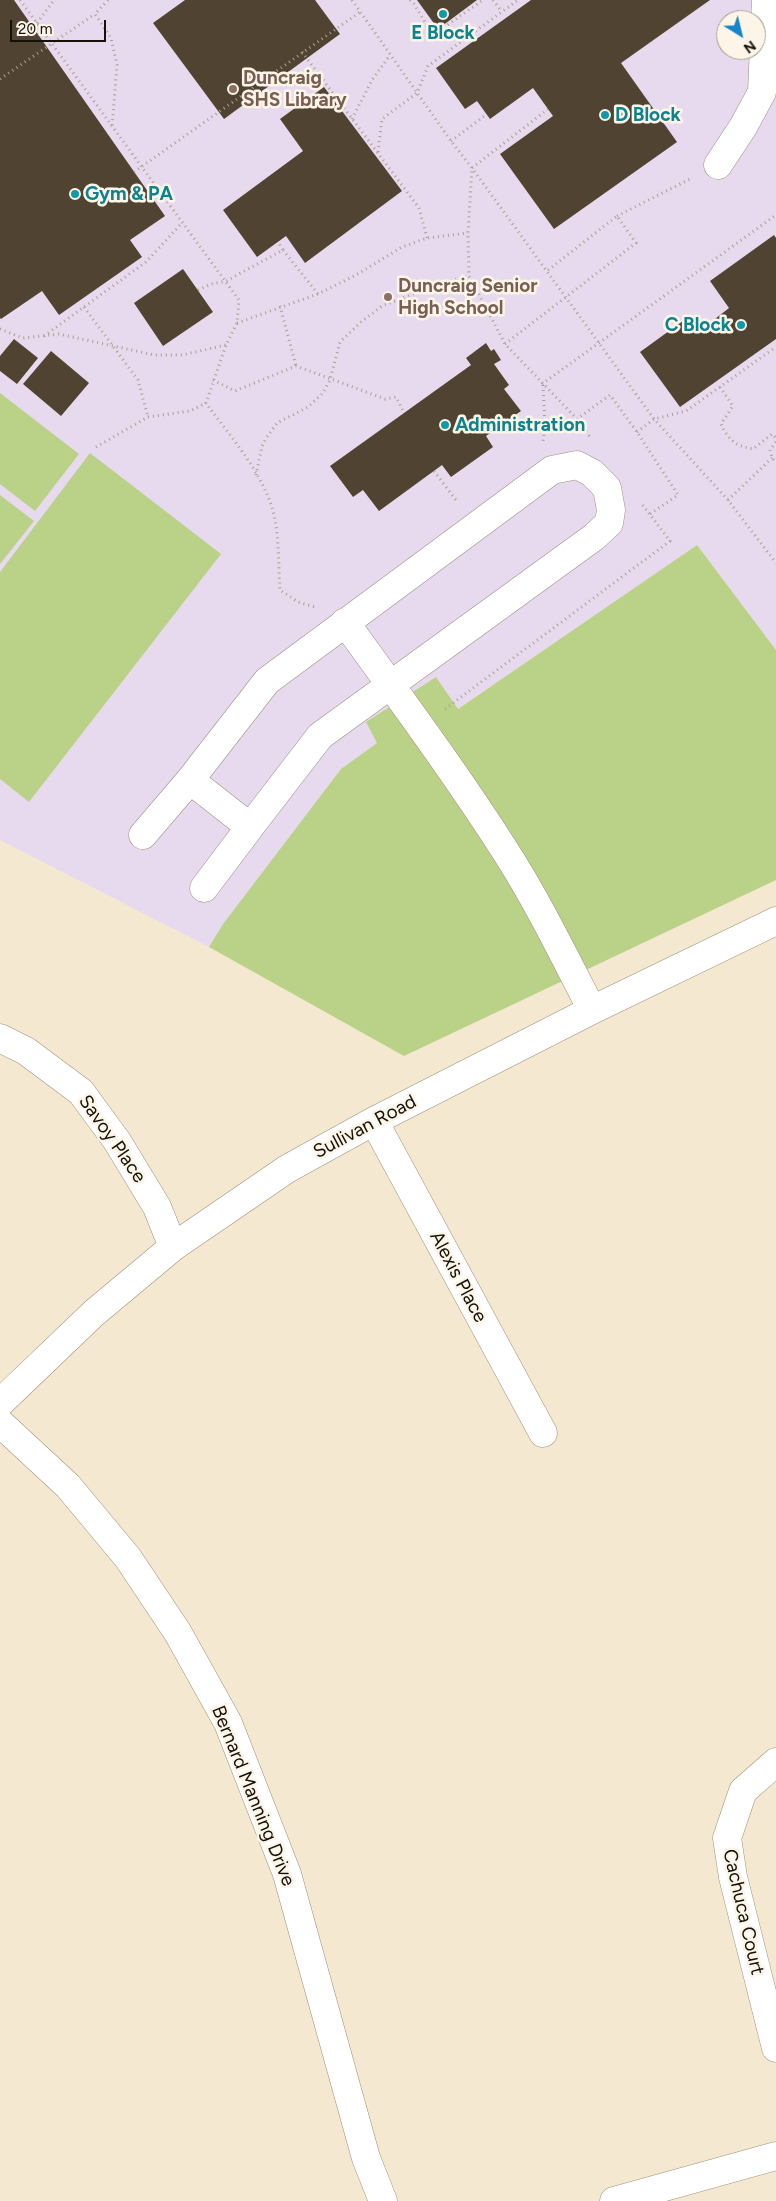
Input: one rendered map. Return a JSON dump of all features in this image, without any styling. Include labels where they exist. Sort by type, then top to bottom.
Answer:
[{"type":"street","points":[[718,165],[743,127],[762,92],[766,0]]},
{"type":"street","points":[[143,835],[190,780],[268,680],[344,622],[552,470],[577,465],[592,474],[607,488],[611,510],[608,523],[586,542],[320,736],[204,888]]},
{"type":"street","points":[[344,622],[424,729],[505,851],[556,939],[592,1010]]},
{"type":"street","points":[[190,780],[250,827]]},
{"type":"street","name":"Sullivan Road","points":[[0,1403],[94,1313],[173,1247],[287,1168],[374,1121],[592,1010],[776,921]]},
{"type":"street","name":"Savoy Place","points":[[0,1038],[26,1051],[80,1092],[117,1141],[157,1207],[173,1247]]},
{"type":"street","name":"Alexis Place","points":[[374,1121],[542,1433]]},
{"type":"street","name":"Bernard Manning Drive","points":[[0,1423],[68,1486],[128,1558],[178,1633],[228,1723],[288,1874],[366,2158],[382,2201]]},
{"type":"street","name":"Cachuca Court","points":[[776,1762],[743,1792],[727,1838],[733,1877],[776,2048]]},
{"type":"street","points":[[614,2201],[776,2156]]},
{"type":"path","points":[[20,0],[239,300],[237,323],[226,345],[206,403],[190,411],[148,417],[96,447]]},
{"type":"path","points":[[37,23],[54,0]]},
{"type":"path","points":[[0,79],[95,14],[108,0]]},
{"type":"path","points":[[352,0],[451,141],[654,419],[728,500],[776,564]]},
{"type":"path","points":[[410,0],[433,35],[483,0]]},
{"type":"path","points":[[493,0],[502,12]]},
{"type":"path","points":[[378,153],[382,120],[417,93],[428,66],[518,0]]},
{"type":"path","points":[[134,172],[360,12]]},
{"type":"path","points":[[95,14],[111,38],[116,65],[112,128]]},
{"type":"path","points":[[302,52],[419,208],[427,238]]},
{"type":"path","points":[[352,119],[372,80],[390,55]]},
{"type":"path","points":[[548,109],[472,168],[468,233],[469,276],[505,344],[577,419],[595,443]]},
{"type":"path","points":[[451,141],[487,114]]},
{"type":"path","points":[[547,271],[617,216],[718,165]]},
{"type":"path","points":[[542,384],[599,345],[776,215]]},
{"type":"path","points":[[505,344],[566,299],[636,243],[617,216]]},
{"type":"path","points":[[44,337],[146,262],[182,222]]},
{"type":"path","points":[[237,323],[280,306],[318,294],[356,275],[402,247],[427,238],[468,233]]},
{"type":"path","points":[[278,242],[318,294]]},
{"type":"path","points":[[198,290],[211,284],[226,281],[283,250]]},
{"type":"path","points":[[256,475],[262,446],[277,423],[308,407],[323,393],[330,380],[340,342],[361,322],[382,306],[439,284],[469,276]]},
{"type":"path","points":[[280,306],[296,366]]},
{"type":"path","points":[[84,307],[110,345],[128,365],[138,380],[148,417]]},
{"type":"path","points":[[0,328],[23,338],[59,334],[154,355],[182,355],[226,345]]},
{"type":"path","points":[[637,432],[654,419],[686,411],[776,347]]},
{"type":"path","points":[[213,380],[235,391],[296,366],[385,399],[396,397],[404,413]]},
{"type":"path","points":[[542,384],[545,428],[540,452],[552,470]]},
{"type":"path","points":[[720,387],[734,406],[721,424],[728,438],[740,447],[753,449],[772,434],[776,440],[770,450],[772,458],[776,462]]},
{"type":"path","points":[[577,419],[610,395],[637,432],[678,496],[650,514]]},
{"type":"path","points":[[206,403],[246,457],[270,499],[277,534],[280,590],[298,602],[320,608]]},
{"type":"path","points":[[728,500],[772,458]]},
{"type":"path","points":[[434,471],[458,504]]},
{"type":"path","points":[[442,711],[670,540],[638,498]]},
{"type":"shaded area","name":"Duncraig Senior High School","points":[[0,0],[776,0],[776,650],[697,545],[458,709],[436,677],[377,743],[341,769],[223,924],[209,947],[0,840]]},
{"type":"green space","points":[[0,393],[79,454],[35,511],[0,484]]},
{"type":"green space","points":[[90,453],[221,554],[29,802],[0,779],[0,572]]},
{"type":"green space","points":[[0,495],[34,521],[0,564]]},
{"type":"green space","points":[[697,545],[776,650],[776,880],[404,1056],[209,947],[223,924],[341,769],[377,743],[366,722],[436,677],[458,709]]},
{"type":"building","name":"Gym & PA","points":[[0,0],[14,0],[165,216],[130,240],[142,257],[59,315],[42,291],[0,318]]},
{"type":"building","name":"Duncraig SHS Library","points":[[185,0],[315,0],[340,34],[224,119],[153,23]]},
{"type":"building","name":"E Block","points":[[417,0],[477,0],[438,29]]},
{"type":"building","name":"D Block","points":[[531,0],[710,0],[621,63],[677,142],[554,229],[500,154],[553,116],[533,88],[490,119],[477,101],[465,109],[436,68]]},
{"type":"building","points":[[324,87],[402,191],[305,263],[286,236],[257,257],[223,210],[303,151],[280,119]]},
{"type":"building","name":"C Block","points":[[774,235],[776,238],[776,339],[680,407],[640,352],[687,318],[697,333],[729,308],[710,281]]},
{"type":"building","points":[[183,269],[213,312],[163,346],[134,303]]},
{"type":"building","points":[[14,339],[38,358],[17,384],[0,371],[0,356]]},
{"type":"building","name":"Administration","points":[[486,343],[491,351],[494,349],[501,360],[494,364],[509,385],[504,389],[521,411],[486,436],[493,447],[451,477],[442,465],[379,511],[363,490],[353,497],[330,466],[471,365],[466,358]]},
{"type":"building","points":[[51,351],[89,383],[61,416],[23,384]]},
{"type":"place","name":"E Block","points":[[443,14]]},
{"type":"place","name":"Duncraig SHS Library","points":[[233,89]]},
{"type":"place","name":"D Block","points":[[605,115]]},
{"type":"place","name":"Gym & PA","points":[[75,194]]},
{"type":"place","name":"Duncraig Senior High School","points":[[388,297]]},
{"type":"place","name":"C Block","points":[[741,325]]},
{"type":"place","name":"Administration","points":[[445,425]]}]
